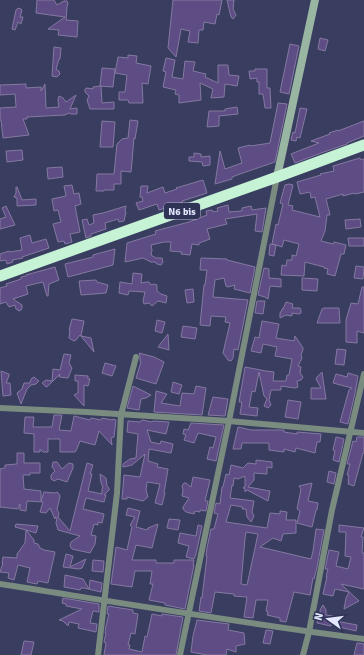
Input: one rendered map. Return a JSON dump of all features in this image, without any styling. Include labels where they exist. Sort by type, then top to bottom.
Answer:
[{"type":"highway","name":"N6 bis","points":[[0,276],[364,145]]},
{"type":"main road","points":[[277,177],[316,0]]},
{"type":"street","points":[[180,655],[229,421],[277,177]]},
{"type":"street","points":[[98,655],[117,493],[121,415],[136,357]]},
{"type":"street","points":[[303,655],[309,632],[332,510],[364,374]]},
{"type":"street","points":[[0,408],[229,421],[364,433]]},
{"type":"street","points":[[0,584],[189,614],[364,639]]},
{"type":"building","points":[[37,0],[54,0],[57,5],[67,1],[66,20],[78,21],[77,37],[58,35],[59,30],[48,29],[65,17],[36,13]]},
{"type":"building","points":[[173,0],[222,0],[219,15],[217,14],[215,24],[204,22],[203,30],[199,30],[198,43],[188,42],[190,31],[181,29],[176,57],[168,48]]},
{"type":"building","points":[[227,0],[234,0],[233,9],[236,15],[233,19],[231,17]]},
{"type":"building","points":[[18,8],[22,10],[20,17],[23,17],[21,24],[18,22],[15,30],[12,29],[16,10]]},
{"type":"building","points":[[320,38],[328,40],[325,51],[318,49]]},
{"type":"building","points":[[290,44],[299,46],[289,94],[280,92]]},
{"type":"building","points":[[54,47],[61,48],[60,59],[56,69],[60,74],[57,77],[52,76]]},
{"type":"building","points":[[128,55],[137,56],[136,63],[151,66],[148,84],[142,83],[143,103],[129,103],[128,100],[119,100],[119,92],[125,92],[127,75],[115,73],[118,57],[128,58]]},
{"type":"building","points":[[166,58],[175,60],[172,77],[183,79],[185,61],[195,62],[193,71],[206,74],[205,77],[218,83],[218,65],[228,65],[229,75],[239,76],[237,86],[225,84],[224,97],[211,98],[213,89],[200,83],[201,100],[179,103],[179,95],[175,94],[176,90],[163,87],[166,72],[163,71]]},
{"type":"building","points":[[102,68],[115,69],[113,87],[100,86]]},
{"type":"building","points":[[255,69],[267,69],[267,88],[270,88],[271,108],[265,108],[263,94],[259,94],[259,82],[257,82],[257,78],[250,79],[249,71],[255,71]]},
{"type":"building","points":[[26,84],[26,88],[41,87],[41,91],[45,84],[46,108],[59,107],[59,96],[66,102],[76,95],[70,109],[77,108],[77,114],[69,113],[65,115],[27,117],[27,119],[23,119],[29,135],[3,138],[0,108],[16,106],[15,94],[0,95],[0,85]]},
{"type":"building","points":[[101,86],[102,103],[114,102],[114,109],[90,109],[87,100],[89,96],[85,92],[85,89],[93,89],[93,87]]},
{"type":"building","points":[[278,103],[287,104],[275,162],[215,184],[220,151],[225,169],[242,163],[238,148],[270,143]]},
{"type":"building","points":[[237,107],[238,114],[219,116],[219,126],[207,127],[209,111],[225,111],[225,109]]},
{"type":"building","points":[[300,108],[307,109],[300,138],[297,137],[296,141],[291,140],[293,132],[295,133]]},
{"type":"building","points":[[130,120],[138,121],[135,139],[134,138],[131,172],[121,171],[121,184],[114,184],[114,190],[96,191],[97,174],[114,174],[117,144],[122,139],[128,138]]},
{"type":"building","points":[[102,121],[115,122],[113,147],[100,147]]},
{"type":"building","points":[[364,121],[364,136],[347,144],[295,163],[291,154],[319,143],[311,141]]},
{"type":"building","points":[[22,150],[23,160],[7,162],[6,151]]},
{"type":"building","points":[[194,153],[201,154],[201,157],[210,156],[210,165],[203,166],[202,162],[189,161],[189,157],[194,157]]},
{"type":"building","points":[[360,158],[361,160],[364,159],[364,192],[343,196],[343,194],[326,199],[330,215],[327,215],[325,231],[321,241],[346,245],[344,254],[341,254],[335,276],[327,274],[328,269],[324,267],[305,262],[304,276],[281,275],[282,265],[286,266],[287,260],[292,260],[292,255],[296,256],[299,244],[284,240],[282,247],[272,244],[276,224],[278,225],[283,204],[280,203],[285,185],[293,185],[288,205],[293,206],[292,210],[320,217],[315,197],[311,198],[310,192],[300,194],[297,182],[334,171],[333,166]]},
{"type":"building","points":[[62,167],[63,177],[48,179],[47,168]]},
{"type":"building","points":[[203,180],[207,193],[182,201],[183,202],[159,210],[157,204],[139,210],[136,203],[143,201],[142,197],[140,197],[141,186],[148,186],[147,193],[163,187],[165,193]]},
{"type":"building","points":[[72,185],[74,194],[79,193],[81,204],[75,206],[80,232],[70,234],[72,242],[65,244],[64,241],[58,242],[53,224],[61,222],[58,210],[54,211],[52,199],[66,196],[64,186]]},
{"type":"building","points":[[16,187],[22,200],[36,199],[36,205],[17,206],[17,198],[14,197]]},
{"type":"building","points":[[228,205],[229,212],[242,211],[242,208],[251,206],[252,210],[266,208],[262,232],[255,231],[257,214],[225,219],[227,224],[207,229],[210,239],[199,243],[199,245],[192,244],[190,255],[181,254],[182,252],[170,251],[171,242],[164,242],[151,245],[151,255],[156,258],[162,258],[163,262],[161,265],[143,258],[125,262],[127,243],[156,234],[155,231],[189,222],[207,215],[206,211],[218,211],[217,208]]},
{"type":"building","points":[[6,206],[15,225],[0,229],[0,219],[6,217],[2,208]]},
{"type":"building","points":[[126,206],[124,221],[119,222],[118,219],[105,223],[106,229],[91,234],[91,236],[86,238],[82,220],[87,219],[89,225],[94,223],[93,215]]},
{"type":"building","points":[[360,219],[361,227],[346,229],[345,220]]},
{"type":"building","points":[[30,235],[32,243],[46,239],[49,248],[22,257],[23,258],[12,260],[13,262],[7,264],[6,260],[0,261],[0,254],[9,251],[22,250],[20,238]]},
{"type":"building","points":[[348,238],[364,238],[364,246],[349,246]]},
{"type":"building","points":[[270,244],[276,245],[274,256],[269,255]]},
{"type":"building","points":[[115,249],[113,265],[68,277],[65,264],[93,257],[93,255]]},
{"type":"building","points":[[201,258],[227,259],[255,267],[250,293],[234,289],[235,285],[228,287],[226,286],[224,278],[215,280],[213,297],[248,300],[238,350],[234,349],[233,358],[231,361],[228,360],[223,353],[230,323],[225,322],[226,317],[211,316],[210,326],[200,325],[207,270],[200,270]]},
{"type":"building","points":[[356,266],[364,267],[363,279],[354,278]]},
{"type":"building","points":[[55,267],[59,280],[49,284],[48,296],[43,282],[26,286],[28,294],[13,299],[22,305],[21,310],[19,311],[16,309],[15,305],[9,307],[6,302],[0,304],[0,288],[7,286],[6,284],[21,279],[21,277],[26,275]]},
{"type":"building","points":[[264,268],[269,269],[269,278],[281,279],[281,287],[270,286],[268,299],[258,295]]},
{"type":"building","points":[[133,273],[142,274],[141,283],[149,282],[151,285],[157,285],[157,291],[167,296],[166,303],[158,301],[152,306],[149,303],[144,304],[143,301],[145,292],[129,291],[128,295],[119,293],[120,282],[132,284]]},
{"type":"building","points":[[302,278],[318,279],[317,291],[302,290]]},
{"type":"building","points":[[96,280],[97,282],[108,285],[106,293],[81,295],[79,281]]},
{"type":"building","points":[[362,287],[364,287],[364,333],[357,331],[357,343],[346,342],[346,320],[351,303],[358,304]]},
{"type":"building","points":[[193,289],[194,302],[187,303],[185,290]]},
{"type":"building","points":[[257,301],[265,301],[263,314],[255,313]]},
{"type":"building","points":[[286,302],[293,304],[292,308],[300,308],[301,313],[292,313],[292,316],[286,315],[280,318],[280,313]]},
{"type":"building","points":[[339,308],[340,323],[317,323],[322,309]]},
{"type":"building","points":[[72,319],[84,321],[81,336],[91,338],[94,352],[80,335],[74,341],[69,338],[69,330]]},
{"type":"building","points":[[157,320],[165,322],[162,333],[155,331]]},
{"type":"building","points":[[262,321],[279,324],[276,338],[294,341],[295,336],[303,348],[301,355],[302,358],[298,366],[301,367],[300,373],[303,377],[301,380],[297,381],[298,387],[281,386],[281,390],[271,390],[269,400],[271,405],[268,408],[264,406],[267,399],[264,396],[259,372],[255,392],[252,391],[249,407],[258,408],[257,416],[240,414],[242,402],[239,402],[245,367],[274,372],[273,381],[286,381],[287,375],[289,375],[292,359],[275,356],[277,347],[263,344],[261,353],[251,351],[255,337],[259,338]]},
{"type":"building","points":[[183,326],[197,328],[195,339],[181,337]]},
{"type":"building","points":[[168,334],[169,350],[158,347]]},
{"type":"building","points":[[337,349],[346,350],[344,365],[335,364]]},
{"type":"building","points":[[139,353],[154,357],[164,362],[156,384],[136,378],[141,362]]},
{"type":"building","points":[[64,354],[71,355],[69,363],[72,368],[68,378],[59,377],[60,374],[46,387],[42,383],[46,380],[52,381],[53,369],[60,370]]},
{"type":"building","points":[[105,363],[116,366],[112,376],[102,373]]},
{"type":"building","points":[[1,371],[9,374],[6,383],[10,383],[11,395],[3,396]]},
{"type":"building","points":[[322,372],[326,399],[311,399],[311,388],[321,388],[316,379]]},
{"type":"building","points":[[348,373],[358,376],[348,424],[340,422],[349,390],[352,388],[333,383],[336,374],[347,377]]},
{"type":"building","points":[[75,375],[88,376],[88,379],[90,379],[88,386],[84,385],[84,406],[74,395],[78,393],[78,381],[75,381]]},
{"type":"building","points":[[34,377],[39,381],[27,389],[21,404],[17,393],[22,389],[24,383],[30,383],[31,379]]},
{"type":"building","points":[[173,382],[182,385],[179,394],[171,392]]},
{"type":"building","points":[[133,386],[151,395],[141,399],[139,410],[127,408]]},
{"type":"building","points":[[196,386],[206,388],[202,415],[154,412],[156,391],[167,394],[161,403],[180,406],[182,393],[194,394]]},
{"type":"building","points":[[213,397],[228,399],[225,416],[208,415]]},
{"type":"building","points":[[288,400],[301,402],[298,419],[285,417]]},
{"type":"building","points":[[54,415],[62,415],[59,430],[71,431],[74,416],[90,420],[91,418],[101,420],[102,418],[116,420],[114,437],[111,438],[112,445],[99,431],[95,445],[80,441],[75,452],[60,452],[60,439],[48,439],[48,452],[43,452],[40,449],[40,452],[34,452],[34,434],[24,433],[25,417],[34,417],[33,427],[52,427]]},
{"type":"building","points":[[142,420],[152,422],[169,422],[166,434],[147,430],[151,442],[160,444],[161,441],[173,444],[171,453],[149,449],[148,461],[158,464],[157,467],[168,469],[162,505],[155,503],[160,484],[147,482],[146,490],[148,497],[143,501],[127,497],[127,499],[122,499],[124,475],[140,477],[145,454],[132,465],[123,467],[123,464],[130,459],[136,458],[138,434],[127,432],[128,421],[140,422]]},
{"type":"building","points":[[191,423],[224,425],[216,461],[207,459],[210,447],[213,448],[216,437],[198,433],[194,443],[184,440],[186,435],[183,434],[184,429],[188,430]]},
{"type":"building","points":[[238,427],[251,430],[284,430],[284,432],[297,434],[297,432],[321,434],[320,442],[317,442],[315,453],[296,448],[295,452],[284,449],[284,452],[269,450],[269,443],[242,443],[241,449],[233,449]]},
{"type":"building","points":[[336,437],[344,439],[339,462],[333,460],[335,451],[333,450]]},
{"type":"building","points":[[357,437],[364,437],[364,453],[354,486],[348,484],[349,475],[347,475],[350,464],[347,464],[353,441],[356,442]]},
{"type":"building","points":[[17,453],[24,453],[24,463],[40,463],[40,473],[23,475],[24,489],[41,491],[41,501],[44,492],[57,492],[60,496],[57,510],[59,513],[58,517],[70,531],[87,463],[93,465],[90,474],[92,474],[88,491],[102,494],[103,487],[100,474],[106,478],[109,490],[104,495],[106,495],[104,502],[86,498],[83,509],[104,514],[102,523],[98,522],[98,525],[94,524],[91,535],[96,536],[95,544],[90,553],[72,549],[70,546],[71,542],[80,536],[58,530],[56,523],[57,518],[55,517],[55,519],[50,508],[46,513],[40,512],[43,502],[27,501],[26,511],[20,510],[20,504],[18,509],[0,507],[0,469],[5,468],[5,465],[17,464]]},
{"type":"building","points":[[256,460],[272,462],[272,468],[267,467],[267,474],[254,473],[254,480],[248,487],[270,491],[268,501],[247,490],[245,492],[245,489],[243,488],[245,487],[245,476],[238,479],[234,478],[230,498],[254,501],[252,512],[254,516],[251,522],[247,517],[246,509],[231,505],[226,522],[267,528],[270,513],[280,514],[280,511],[287,512],[286,520],[296,520],[296,533],[283,534],[281,541],[273,538],[260,547],[311,559],[316,529],[324,530],[310,595],[294,592],[286,622],[280,621],[280,618],[267,615],[268,612],[266,611],[268,600],[256,600],[253,618],[244,617],[247,597],[234,596],[234,594],[215,592],[211,613],[199,611],[201,597],[202,598],[207,548],[211,529],[214,529],[218,514],[214,513],[216,503],[220,504],[222,487],[226,474],[229,475],[231,465],[243,468],[248,463],[256,464]],"holes":[[[246,532],[258,534],[247,585],[241,584]]]},
{"type":"building","points":[[53,462],[57,462],[62,469],[69,463],[73,464],[73,468],[67,482],[58,479],[54,481],[51,479],[51,475],[55,471],[52,467]]},
{"type":"building","points":[[329,471],[336,473],[334,484],[327,482]]},
{"type":"building","points":[[193,477],[210,480],[205,501],[208,501],[206,511],[195,511],[194,514],[186,512],[183,509],[189,498],[182,496],[182,486],[186,483],[191,487]]},
{"type":"building","points":[[312,483],[308,501],[318,503],[312,527],[297,523],[300,511],[297,509],[301,489],[299,486]]},
{"type":"building","points":[[128,508],[140,511],[136,527],[147,530],[148,528],[158,524],[152,548],[136,545],[132,560],[156,560],[156,563],[174,563],[174,560],[194,560],[185,609],[149,600],[153,584],[150,584],[152,571],[135,571],[132,587],[111,584],[116,547],[127,550],[132,527],[130,525],[135,517],[126,515]]},
{"type":"building","points":[[169,519],[180,520],[178,530],[167,528]]},
{"type":"building","points":[[16,524],[38,526],[36,533],[15,527]]},
{"type":"building","points":[[198,525],[202,526],[194,559],[186,557],[189,546],[178,543],[180,533],[196,536]]},
{"type":"building","points":[[339,525],[364,528],[361,537],[363,537],[362,553],[364,553],[364,589],[341,584],[359,601],[344,609],[349,592],[335,589],[333,596],[323,594],[327,577],[328,569],[325,569],[329,550],[339,552],[336,566],[348,569],[351,557],[345,556],[346,532],[339,532]]},
{"type":"building","points":[[26,530],[34,540],[34,543],[38,544],[40,548],[55,552],[48,583],[38,581],[37,584],[27,582],[30,568],[18,565],[14,580],[8,578],[9,573],[0,572],[3,557],[17,558],[17,554],[25,543]]},
{"type":"building","points":[[66,554],[73,556],[70,567],[86,559],[82,568],[63,567]]},
{"type":"building","points":[[93,560],[104,561],[103,572],[92,571]]},
{"type":"building","points":[[65,575],[83,579],[89,589],[90,580],[102,583],[101,592],[84,588],[81,588],[80,590],[64,587]]},
{"type":"building","points":[[63,598],[99,604],[99,612],[93,611],[90,623],[97,624],[96,632],[78,628],[79,624],[69,622],[68,626],[63,621],[59,620],[82,609],[66,606],[66,604],[62,603]]},
{"type":"building","points":[[323,605],[326,610],[326,615],[333,616],[331,626],[317,623],[318,617],[321,618],[320,610]]},
{"type":"building","points":[[108,606],[133,610],[133,613],[138,614],[135,634],[131,633],[128,645],[130,645],[129,649],[142,652],[152,614],[183,617],[176,655],[104,655],[106,643],[104,642],[105,633],[109,614],[107,614]]},
{"type":"building","points":[[197,620],[229,624],[228,630],[244,633],[245,644],[236,646],[236,652],[227,649],[226,655],[207,655],[191,652]]},
{"type":"building","points":[[336,621],[357,625],[356,631],[335,626]]},
{"type":"building","points":[[266,630],[273,631],[270,644],[263,643]]},
{"type":"building","points":[[24,641],[34,642],[31,655],[21,655]]},
{"type":"building","points":[[357,643],[364,644],[364,655],[354,655]]}]
